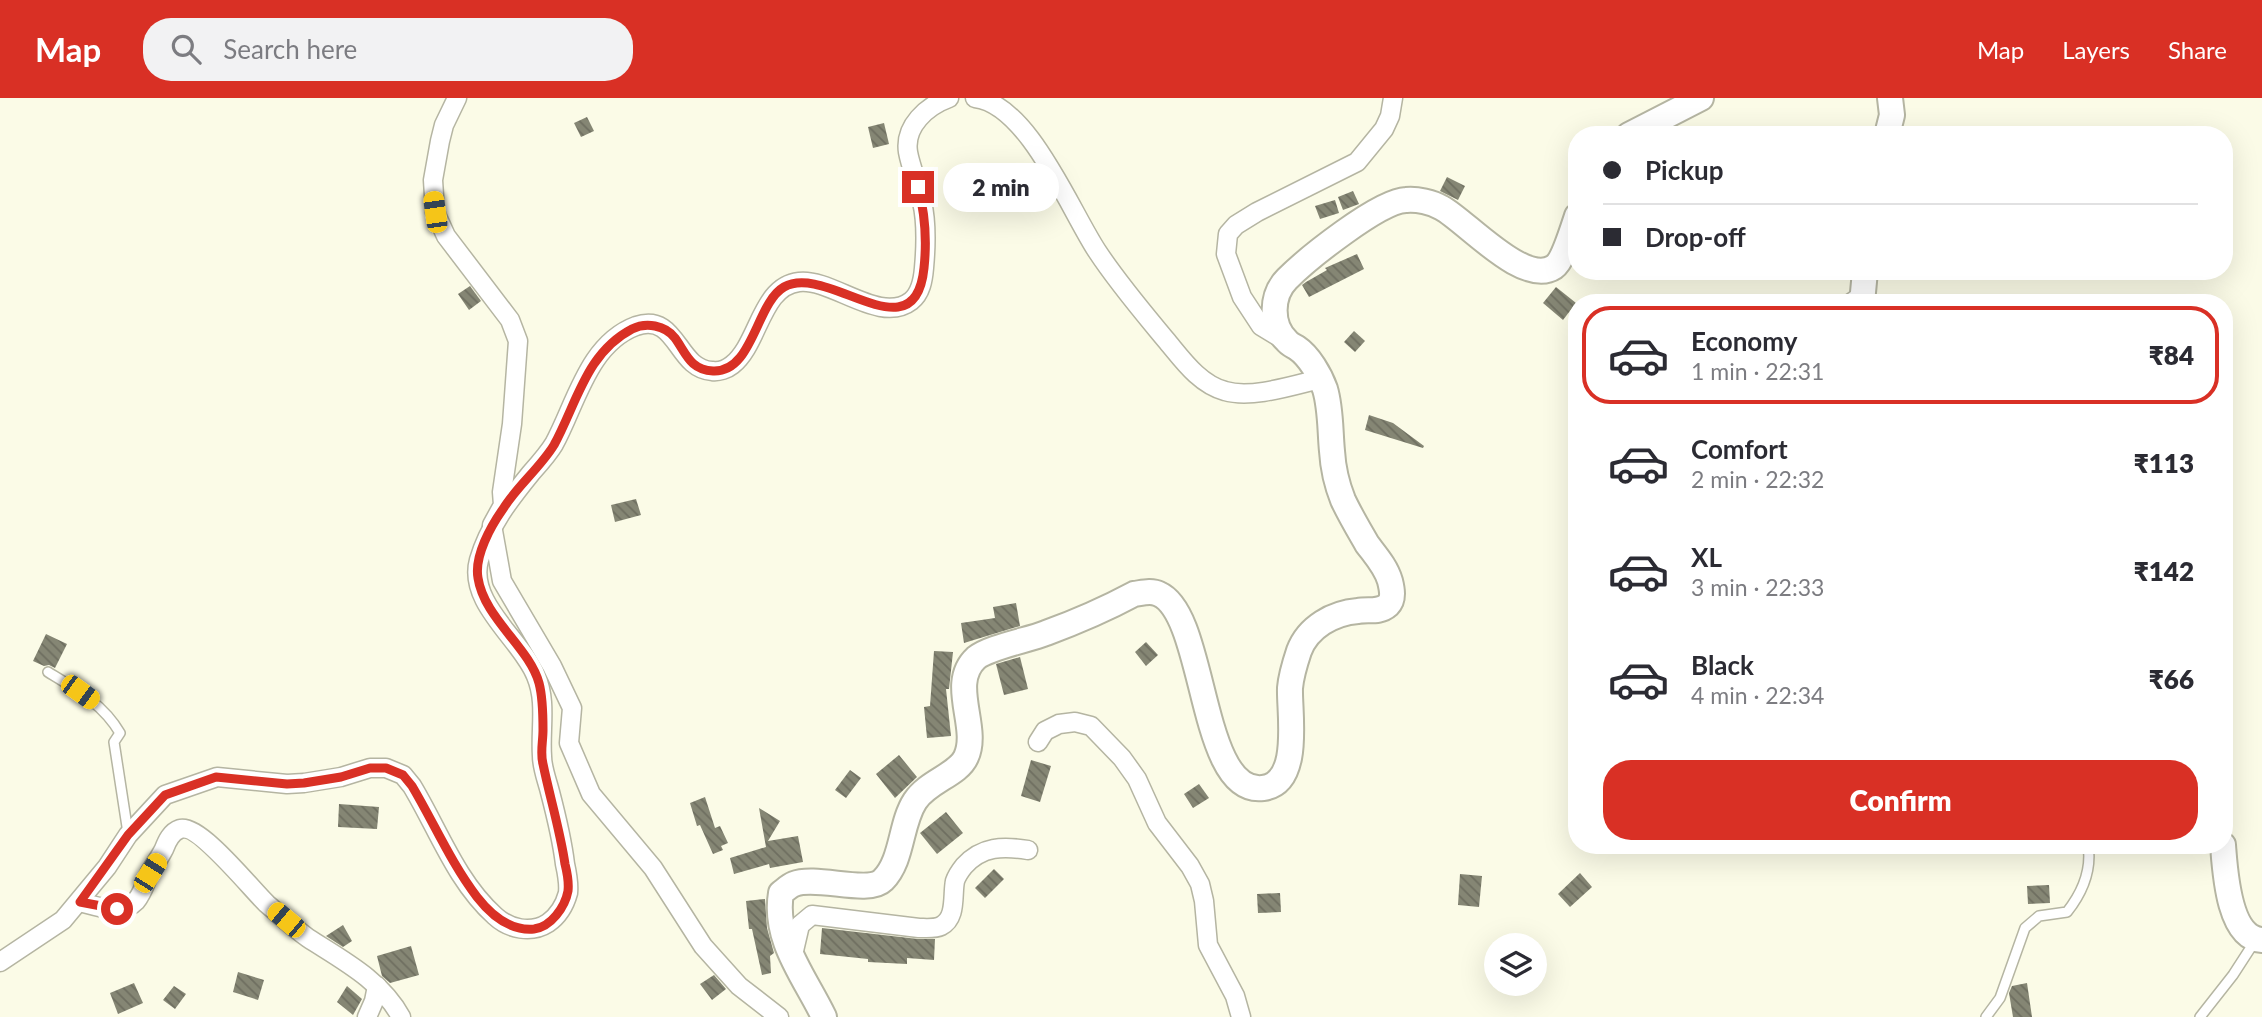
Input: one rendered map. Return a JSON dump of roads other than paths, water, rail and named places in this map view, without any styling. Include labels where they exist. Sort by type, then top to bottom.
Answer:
[{"type":"street","points":[[0,962],[63,920],[80,902],[128,835],[165,795],[216,777],[287,784],[341,777],[370,768],[386,768],[403,775],[412,786],[462,874],[496,918],[511,927],[536,929],[551,921],[561,910],[568,892],[568,882],[542,758],[541,694],[535,671],[491,610],[480,587],[477,569],[492,525],[503,505],[502,492],[512,424],[518,341],[510,320],[446,236],[435,212],[433,180],[440,141],[444,125],[457,98]]},
{"type":"street","points":[[779,1017],[739,985],[704,946],[653,868],[591,794],[569,743],[572,708],[552,666],[502,581],[492,525],[504,506],[553,447],[593,363],[611,342],[637,326],[651,324],[667,330],[690,363],[713,371],[735,364],[750,342],[773,297],[788,285],[797,282],[821,284],[854,299],[889,307],[912,300],[923,279],[925,232],[923,203],[908,151],[908,141],[921,114],[948,98]]},
{"type":"street","points":[[975,98],[998,106],[1023,128],[1122,288],[1201,379],[1226,392],[1242,394],[1320,379]]},
{"type":"street","points":[[824,1017],[792,959],[784,938],[779,907],[781,893],[792,884],[807,881],[867,886],[881,883],[896,854],[911,807],[921,792],[956,769],[966,757],[970,744],[965,687],[974,660],[984,653],[1083,618],[1134,594],[1148,591],[1160,594],[1168,600],[1177,614],[1188,641],[1209,720],[1229,768],[1245,783],[1258,789],[1268,788],[1276,783],[1289,761],[1292,744],[1290,686],[1301,646],[1311,631],[1325,620],[1360,610],[1376,611],[1387,606],[1392,599],[1390,579],[1354,521],[1337,480],[1324,387],[1300,349],[1261,326],[1242,297],[1226,254],[1228,234],[1236,225],[1256,212],[1357,162],[1384,129],[1390,116],[1393,98]]},
{"type":"street","points":[[1647,126],[1701,98]]},
{"type":"street","points":[[1889,126],[1892,115],[1890,98]]},
{"type":"street","points":[[1287,342],[1278,329],[1274,310],[1276,293],[1284,282],[1304,263],[1387,205],[1403,200],[1421,201],[1442,208],[1503,255],[1527,269],[1539,271],[1554,267],[1568,239]]},
{"type":"street","points":[[1038,742],[1045,731],[1059,724],[1075,722],[1091,726],[1122,758],[1137,779],[1157,822],[1200,884],[1208,944],[1236,996],[1241,1017]]},
{"type":"street","points":[[80,902],[117,909],[136,901],[167,841],[181,828],[190,829],[204,839],[267,904],[306,936],[354,966],[377,986],[401,1017]]},
{"type":"street","points":[[792,959],[800,925],[812,915],[919,928],[942,926],[951,914],[956,879],[977,853],[989,848],[1011,847],[1028,850]]},
{"type":"street","points":[[2224,854],[2232,908],[2246,933],[2259,940]]},
{"type":"street","points":[[367,1017],[377,986]]},
{"type":"lane","points":[[48,672],[99,705],[120,733],[114,742],[128,835]]},
{"type":"lane","points":[[1986,1017],[2000,998],[2025,928],[2039,916],[2067,912],[2074,903],[2090,867],[2089,854]]},
{"type":"lane","points":[[2200,1017],[2259,940]]}]
